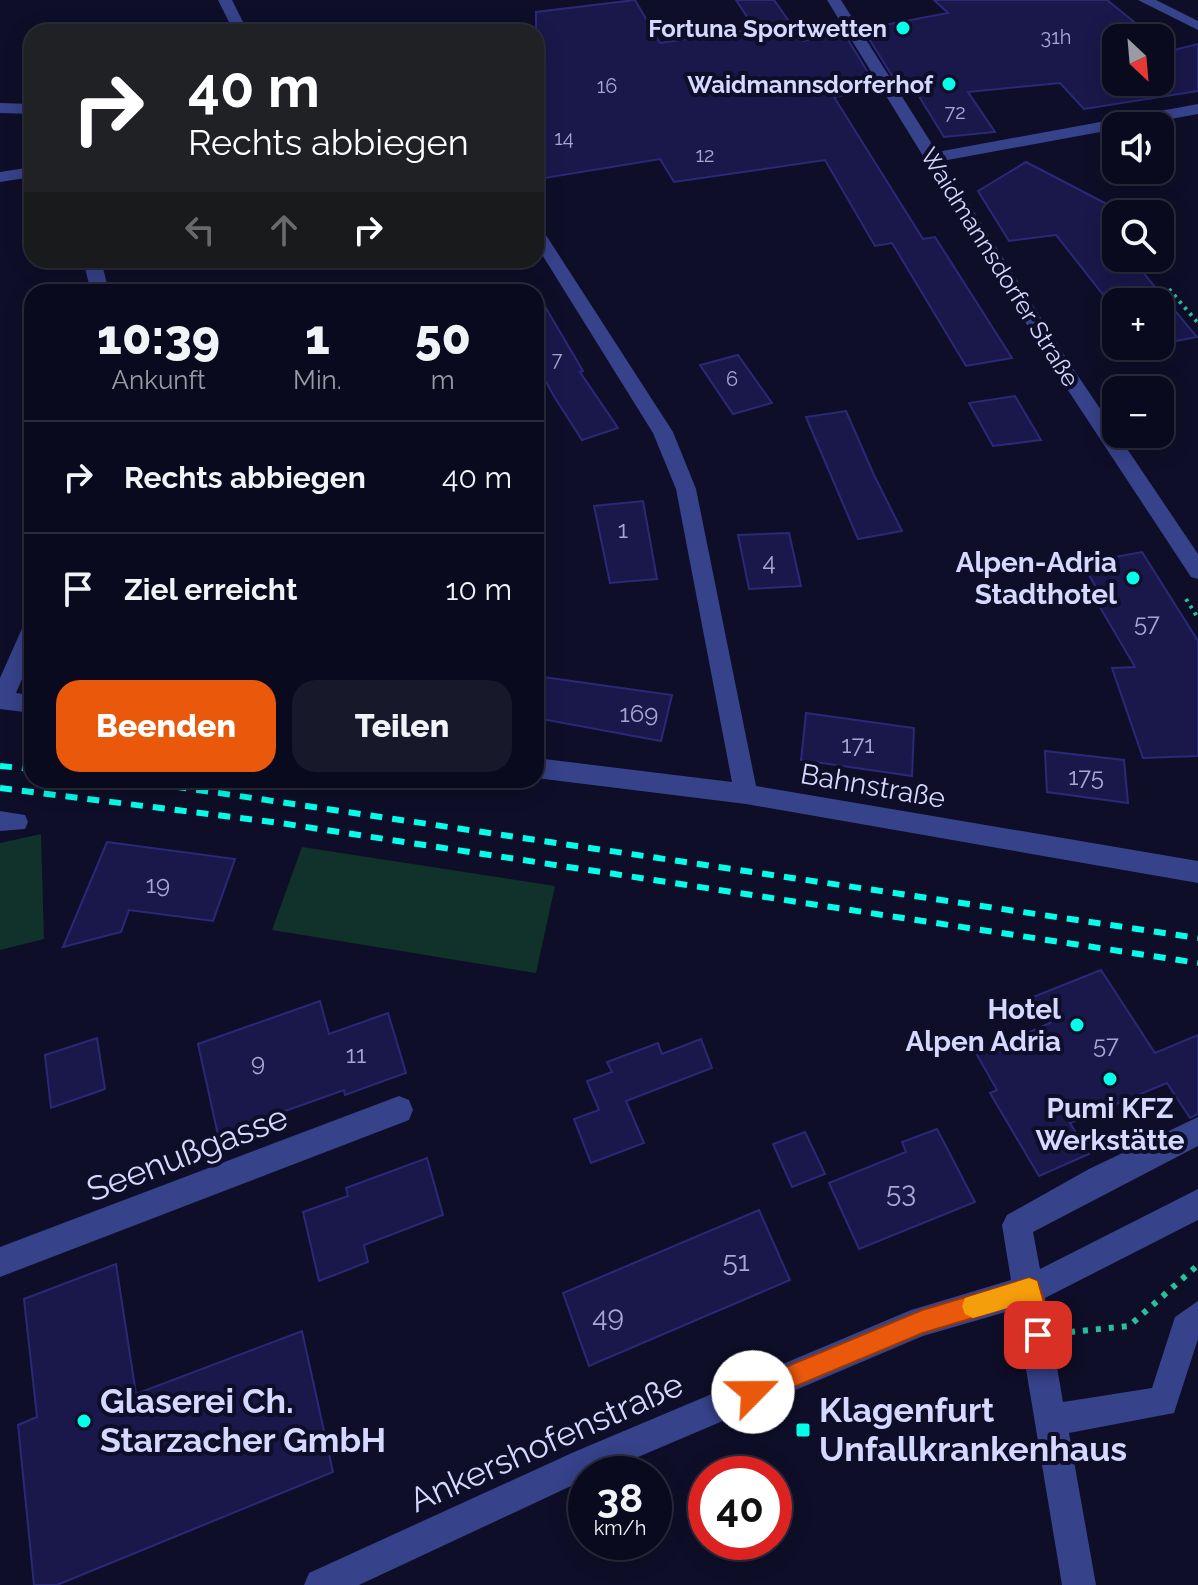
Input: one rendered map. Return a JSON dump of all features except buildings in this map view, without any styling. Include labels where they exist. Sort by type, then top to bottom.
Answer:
[{"type":"street","points":[[225,0],[237,24]]},
{"type":"street","name":"Waidmannsdorfer Straße","points":[[834,0],[931,158],[1198,571]]},
{"type":"street","points":[[1145,0],[1198,26]]},
{"type":"street","points":[[0,108],[24,109]]},
{"type":"street","points":[[931,158],[1198,109]]},
{"type":"street","points":[[0,177],[24,173]]},
{"type":"street","points":[[544,245],[663,432],[686,489],[746,794]]},
{"type":"street","points":[[24,648],[1,700],[24,703]]},
{"type":"street","name":"Bahnstraße","points":[[544,769],[746,794],[1198,872]]},
{"type":"street","name":"Seenußgasse","points":[[0,1262],[399,1110]]},
{"type":"street","points":[[1079,1585],[1017,1225],[1099,1179],[1198,1131]]},
{"type":"street","points":[[1029,1290],[1198,1204]]},
{"type":"street","name":"Ankershofenstraße","points":[[321,1585],[585,1463],[922,1321],[1029,1290]]},
{"type":"street","points":[[1052,1420],[1163,1402],[1186,1328],[1198,1316]]},
{"type":"path","points":[[1174,295],[1198,323]]},
{"type":"path","points":[[1038,1335],[1129,1326],[1198,1265]]},
{"type":"green space","points":[[41,834],[44,939],[0,950],[0,843]]},
{"type":"green space","points":[[302,847],[555,886],[536,973],[272,930]]},
{"type":"railway","points":[[0,766],[24,768]]},
{"type":"railway","points":[[0,788],[280,823],[1198,963]]},
{"type":"railway","points":[[185,788],[1198,938]]},
{"type":"slow traffic","points":[[973,1306],[1029,1290],[1031,1300]]},
{"type":"place","name":"Fortuna Sportwetten","points":[[903,28]]},
{"type":"place","name":"Waidmannsdorferhof","points":[[949,84]]},
{"type":"place","name":"Alpen-Adria Stadthotel","points":[[1133,578]]},
{"type":"place","name":"Hotel Alpen Adria","points":[[1077,1025]]},
{"type":"place","name":"Pumi KFZ Werkstätte","points":[[1110,1079]]},
{"type":"place","name":"Glaserei Ch. Starzacher GmbH","points":[[84,1421]]},
{"type":"place","name":"Klagenfurt Unfallkrankenhaus","points":[[803,1430]]},
{"type":"route","points":[[753,1392],[922,1321],[1029,1290],[1038,1335]]}]
